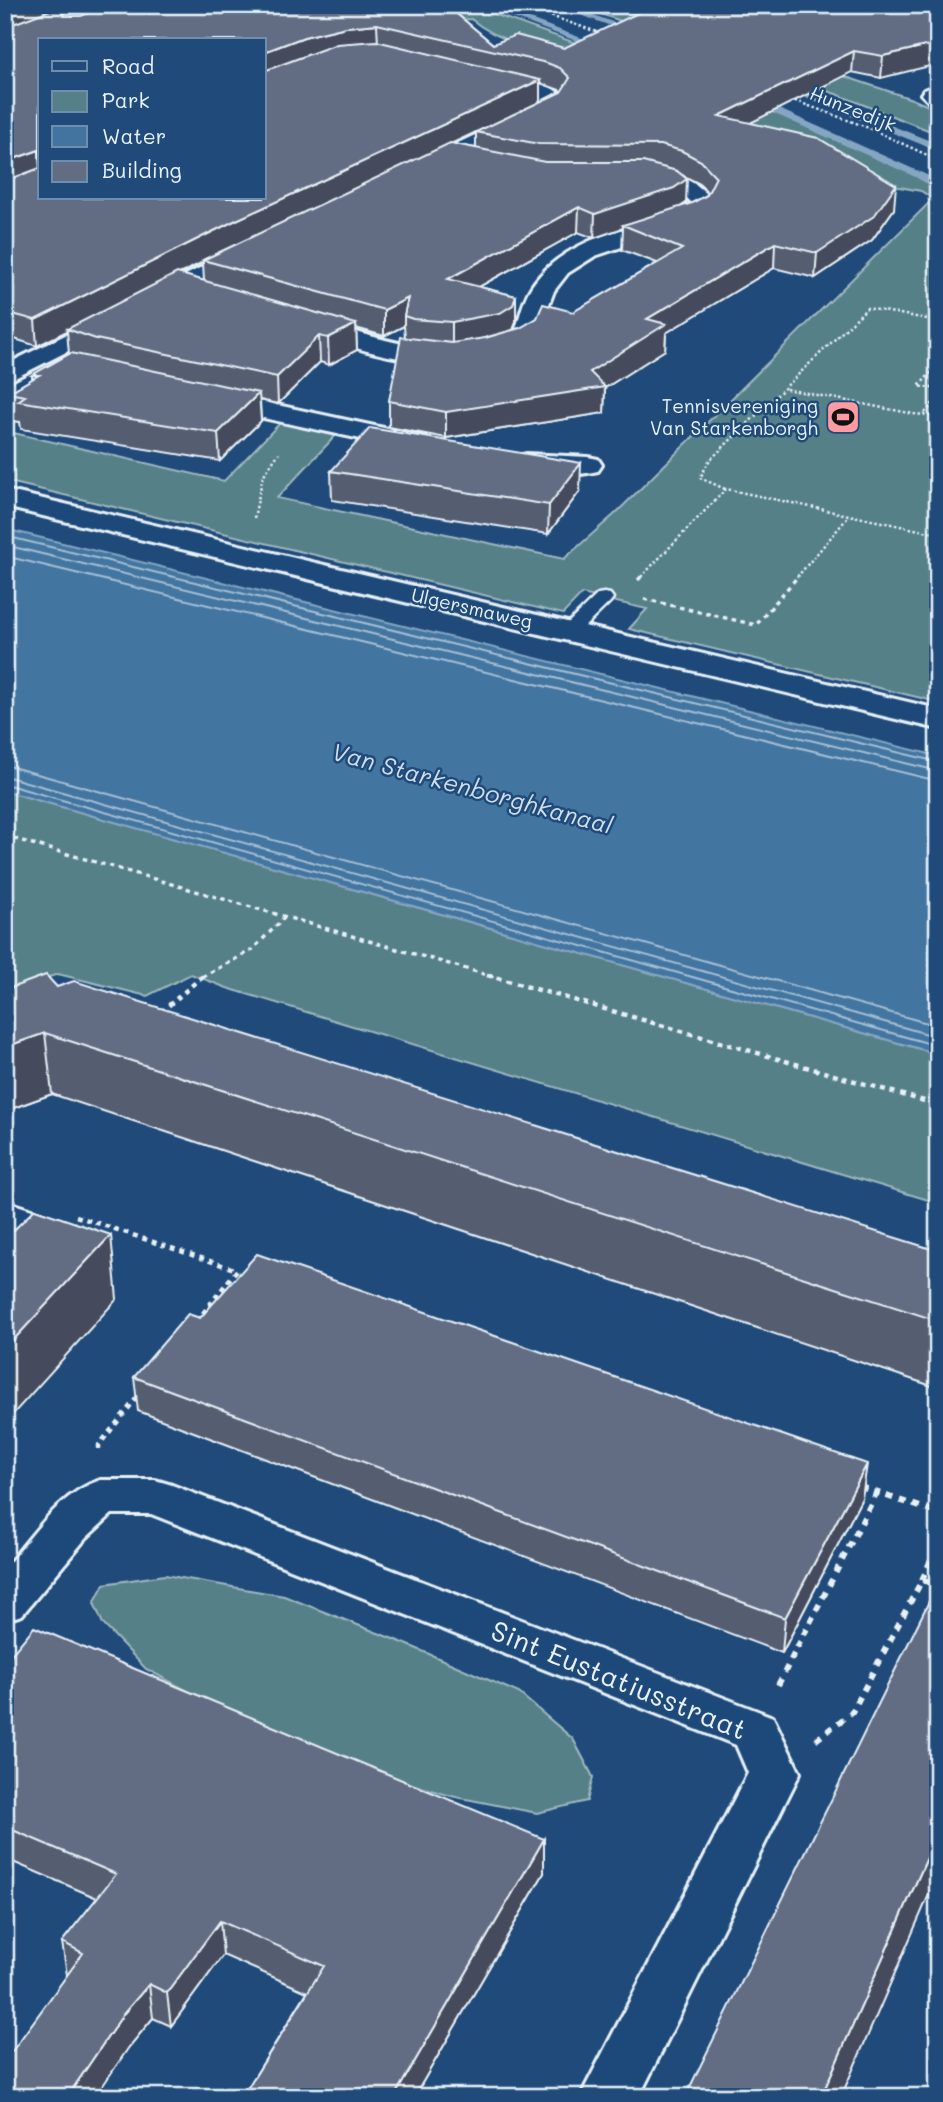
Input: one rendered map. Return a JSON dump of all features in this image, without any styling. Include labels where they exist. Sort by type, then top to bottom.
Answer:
[{"type":"street","points":[[646,5],[688,18],[707,20],[723,18],[752,5]]},
{"type":"street","points":[[5,40],[103,11]]},
{"type":"street","points":[[54,38],[103,11]]},
{"type":"street","points":[[5,58],[38,45]]},
{"type":"street","points":[[398,180],[552,108],[557,102],[552,96],[539,91],[460,73]]},
{"type":"street","points":[[446,157],[484,166]]},
{"type":"street","points":[[290,321],[411,355],[452,358],[510,346],[526,336],[542,289],[560,268],[587,251],[682,219],[697,211],[702,202],[698,192],[684,184],[659,179],[614,178]]},
{"type":"street","points":[[5,374],[266,243]]},
{"type":"street","points":[[177,288],[202,296]]},
{"type":"street","points":[[5,355],[72,369]]},
{"type":"street","points":[[177,391],[435,447]]},
{"type":"street","points":[[498,457],[548,465],[588,465]]},
{"type":"street","name":"Ulgersmaweg","points":[[5,498],[938,719]]},
{"type":"street","points":[[5,1602],[69,1526],[101,1497]]},
{"type":"street","name":"Sint Eustatiusstraat","points":[[101,1497],[155,1497],[764,1752]]},
{"type":"street","points":[[609,2097],[764,1752]]},
{"type":"lane","points":[[570,631],[604,598]]},
{"type":"path","points":[[518,5],[610,36]]},
{"type":"path","name":"Hunzedijk","points":[[787,98],[864,126],[938,160]]},
{"type":"path","points":[[938,321],[867,308],[709,461],[701,478],[726,489],[938,534]]},
{"type":"path","points":[[938,365],[919,386],[938,389]]},
{"type":"path","points":[[786,389],[914,414],[938,416]]},
{"type":"path","points":[[925,413],[938,397]]},
{"type":"path","points":[[237,553],[251,528],[257,488],[264,469],[309,419]]},
{"type":"path","points":[[634,585],[726,489]]},
{"type":"path","points":[[637,597],[755,625],[849,516]]},
{"type":"path","points":[[5,836],[938,1105]]},
{"type":"path","points":[[155,1018],[205,974],[252,950],[284,918]]},
{"type":"path","points":[[17,1219],[66,1212],[250,1275]]},
{"type":"path","points":[[194,1325],[237,1270]]},
{"type":"path","points":[[101,1497],[99,1445],[142,1390]]},
{"type":"path","points":[[850,1483],[938,1513]]},
{"type":"path","points":[[764,1752],[877,1492]]},
{"type":"path","points":[[764,1752],[852,1712],[922,1580],[938,1544]]},
{"type":"path","points":[[922,1580],[938,1585]]},
{"type":"green space","points":[[427,5],[468,5],[635,64],[528,47],[488,31],[471,19],[451,21]]},
{"type":"green space","points":[[574,5],[632,5],[912,99],[938,110],[938,134],[836,94]]},
{"type":"green space","points":[[649,68],[833,136],[904,169],[938,189],[938,702],[629,629],[647,609],[582,594],[563,614],[5,481],[5,431],[224,481],[281,422],[337,434],[277,498],[564,559],[616,513],[933,199],[921,191],[817,172]]},
{"type":"green space","points":[[5,791],[938,1054],[938,1203],[227,988],[191,974],[147,996],[58,974],[5,992]]},
{"type":"green space","points":[[165,1575],[284,1596],[406,1644],[519,1693],[573,1739],[593,1777],[587,1801],[537,1813],[451,1796],[325,1758],[235,1716],[146,1669],[103,1624],[94,1603],[104,1584]]},
{"type":"water","name":"Van Starkenborghkanaal","points":[[5,529],[938,756],[938,1054],[5,791]]},
{"type":"building","points":[[63,5],[61,10],[64,16],[81,16],[108,5],[446,5],[493,44],[516,35],[564,48],[655,5],[938,5],[938,43],[883,56],[854,51],[719,116],[818,138],[896,185],[874,216],[817,253],[775,243],[647,319],[666,324],[590,372],[605,387],[446,412],[389,401],[401,337],[452,343],[485,338],[520,328],[537,318],[543,304],[573,312],[682,249],[623,225],[692,203],[707,195],[716,177],[701,161],[682,151],[661,145],[539,144],[476,132],[561,92],[570,78],[560,68],[547,63],[377,24],[346,27],[304,37],[266,51],[266,38],[38,38],[38,150],[5,162],[5,27]]},
{"type":"building","points":[[376,41],[540,80],[232,222],[35,320],[5,312],[5,181],[38,169],[38,200],[266,200],[266,70],[337,44]]},
{"type":"building","points":[[450,143],[545,162],[643,162],[677,171],[687,179],[674,188],[595,214],[579,207],[448,279],[516,296],[513,305],[500,313],[452,322],[404,316],[408,298],[384,310],[203,260]]},
{"type":"building","points":[[177,273],[356,324],[328,338],[319,336],[277,377],[96,339],[67,329]]},
{"type":"building","points":[[71,353],[259,393],[218,433],[18,401],[25,396],[8,393],[39,375],[32,375]]},
{"type":"building","points":[[370,428],[581,463],[549,505],[331,471]]},
{"type":"building","points":[[46,975],[57,987],[74,981],[938,1251],[938,1321],[45,1033],[5,1047],[5,990]]},
{"type":"building","points":[[35,1209],[111,1235],[5,1349],[5,1239]]},
{"type":"building","points":[[257,1254],[867,1464],[785,1618],[134,1377],[188,1314],[200,1318]]},
{"type":"building","points":[[938,1583],[938,1833],[821,2097],[685,2097]]},
{"type":"building","points":[[34,1627],[544,1839],[394,2097],[242,2097],[324,1966],[220,1921],[167,1993],[149,1984],[124,2013],[67,2097],[5,2097],[5,2061],[83,1953],[62,1942],[116,1874],[8,1828],[5,1832],[5,1662]]},
{"type":"waterway","points":[[483,5],[601,47]]},
{"type":"waterway","points":[[557,5],[636,32]]},
{"type":"waterway","points":[[784,86],[938,148]]},
{"type":"waterway","points":[[756,102],[938,184]]},
{"type":"place","name":"Tennisvereniging Van Starkenborgh","points":[[843,417]]}]
